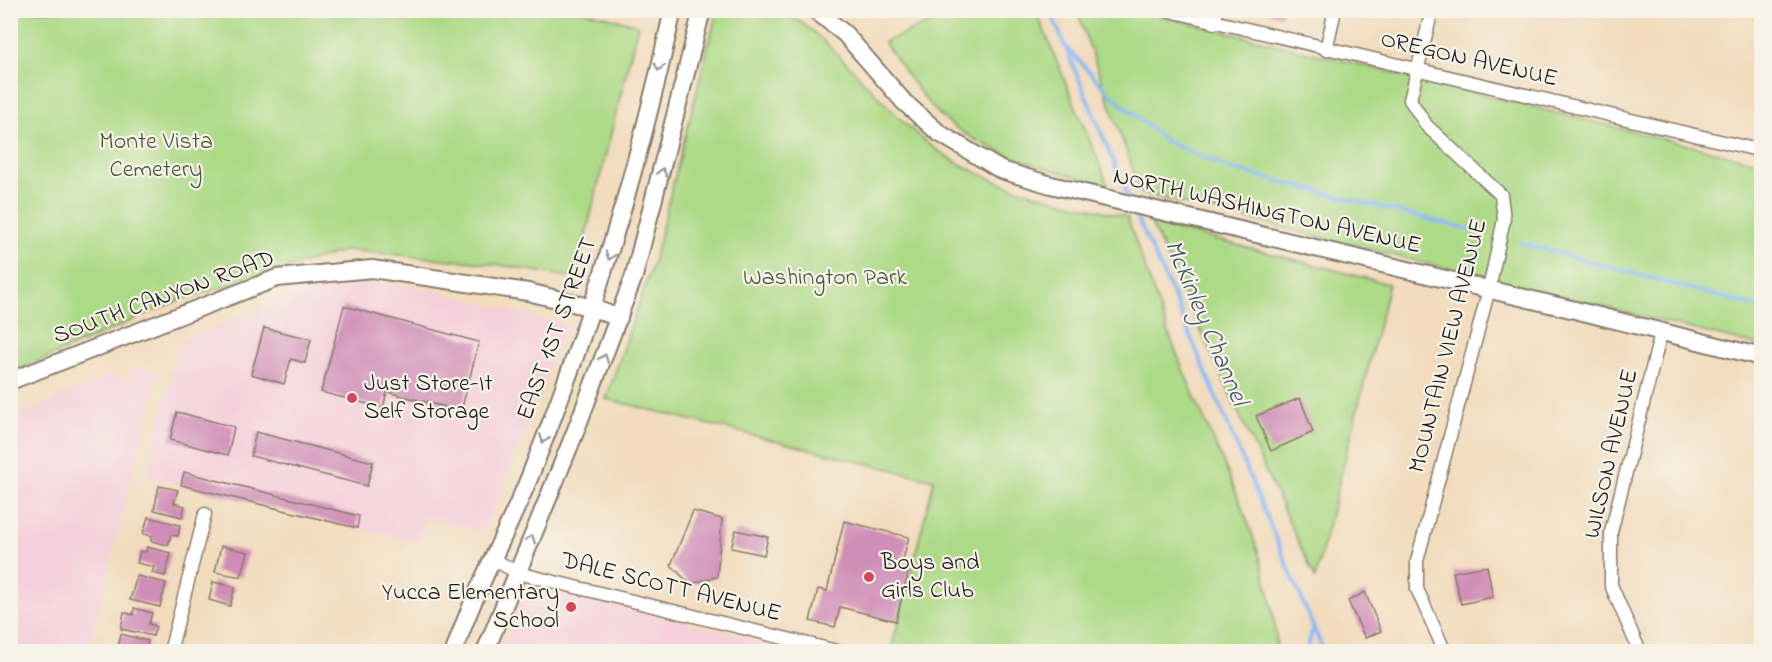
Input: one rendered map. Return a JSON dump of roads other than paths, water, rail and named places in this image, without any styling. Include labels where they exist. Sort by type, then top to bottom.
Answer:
[{"type":"main road","name":"EAST 1ST STREET","points":[[454,651],[529,476],[593,309],[624,209],[673,10]]},
{"type":"main road","points":[[485,651],[518,573],[634,276],[702,10]]},
{"type":"main road","name":"NORTH WASHINGTON AVENUE","points":[[815,10],[845,34],[904,102],[939,133],[1002,170],[1154,210],[1489,289],[1761,357]]},
{"type":"main road","name":"SOUTH CANYON ROAD","points":[[10,381],[276,278],[372,269],[528,292],[619,318]]},
{"type":"street","name":"OREGON AVENUE","points":[[1166,10],[1215,17],[1326,50],[1418,69],[1761,151]]},
{"type":"street","points":[[1326,50],[1335,10]]},
{"type":"street","name":"MOUNTAIN VIEW AVENUE","points":[[1432,10],[1410,100],[1427,126],[1501,195],[1504,219],[1489,289],[1417,561],[1417,589],[1445,651]]},
{"type":"street","name":"WILSON AVENUE","points":[[1640,651],[1611,585],[1611,532],[1661,333]]},
{"type":"street","points":[[170,651],[205,514]]},
{"type":"street","name":"DALE SCOTT AVENUE","points":[[493,559],[518,573],[841,651]]},
{"type":"waterway","name":"McKinley Channel","points":[[1050,10],[1129,199]]},
{"type":"waterway","points":[[1066,47],[1111,95],[1166,141],[1231,169],[1479,232]]},
{"type":"waterway","name":"McKinley Channel","points":[[1134,211],[1173,295],[1324,652]]},
{"type":"waterway","points":[[1521,243],[1762,308]]},
{"type":"waterway","points":[[1307,652],[1313,626]]},
{"type":"place","name":"Just Store-It Self Storage","points":[[352,398]]},
{"type":"place","name":"Boys and Girls Club","points":[[869,577]]},
{"type":"place","name":"Yucca Elementary School","points":[[571,607]]},
{"type":"park label","name":"Monte Vista Cemetery","points":[[156,156]]},
{"type":"park label","name":"Washington Park","points":[[825,278]]}]
